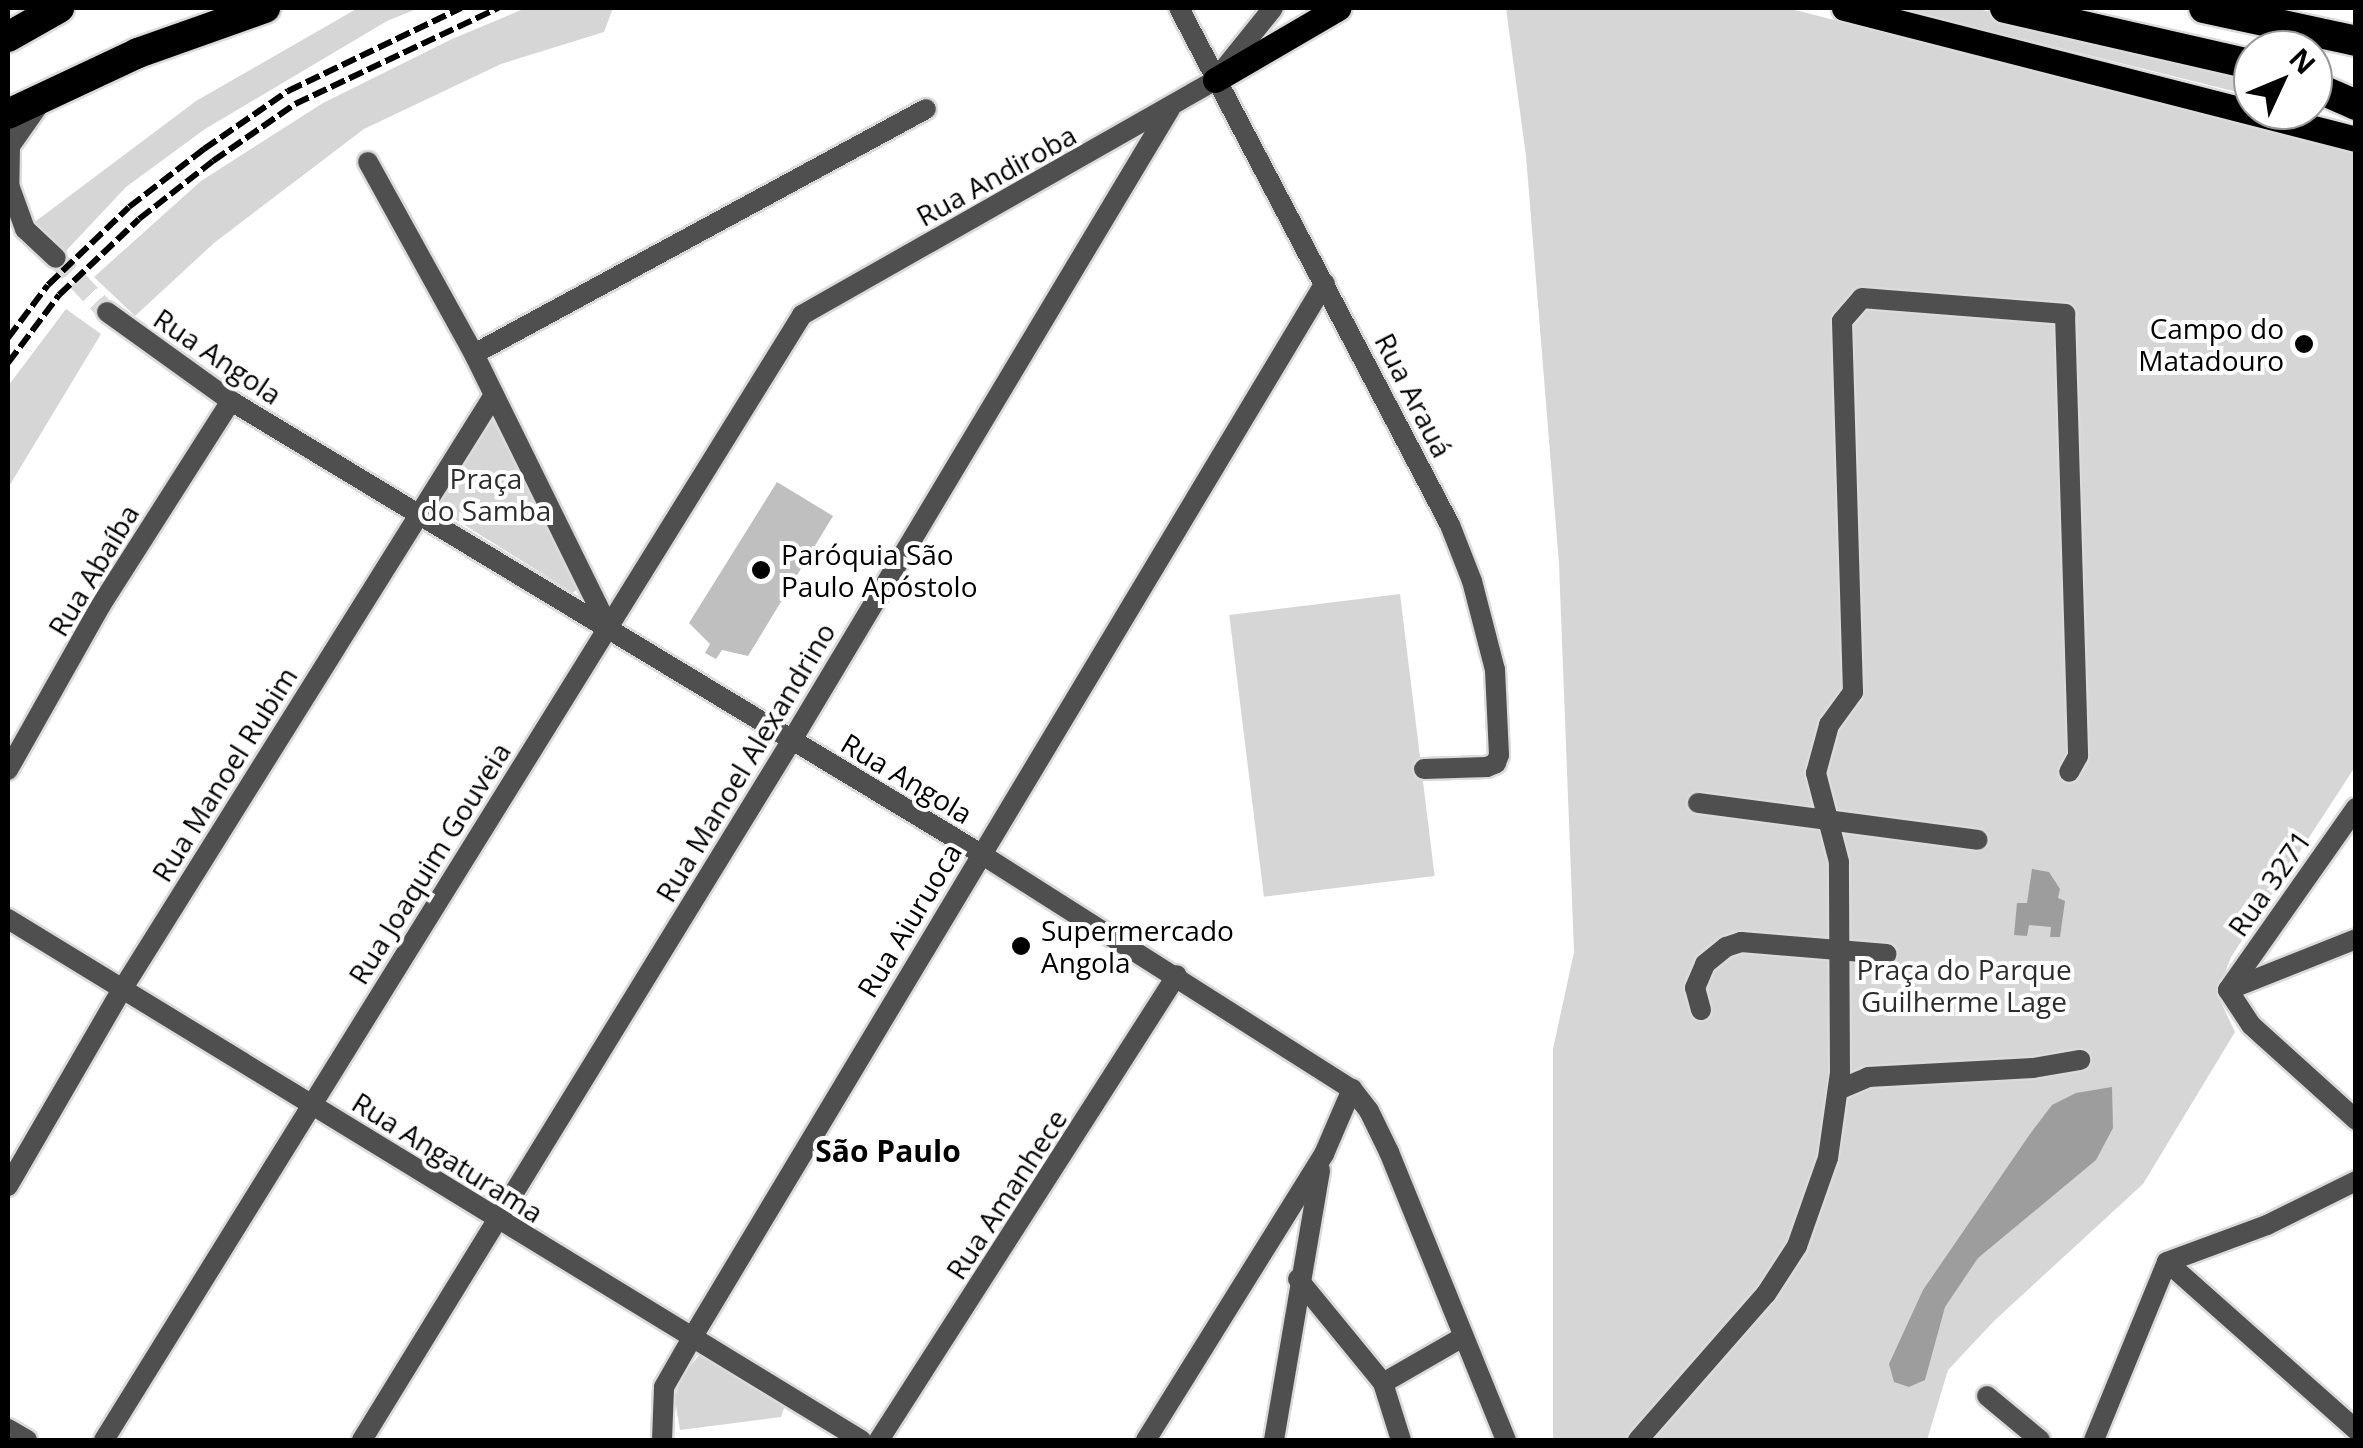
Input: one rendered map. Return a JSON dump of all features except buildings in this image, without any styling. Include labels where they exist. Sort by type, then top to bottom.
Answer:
[{"type":"highway","points":[[8,36],[59,8]]},
{"type":"highway","points":[[8,114],[138,53],[265,8]]},
{"type":"highway","points":[[2005,8],[2233,60]]},
{"type":"highway","points":[[2204,8],[2356,41]]},
{"type":"highway","points":[[2333,93],[2356,104]]},
{"type":"main road","points":[[1215,80],[1338,8]]},
{"type":"main road","points":[[1844,8],[2356,139]]},
{"type":"street","name":"Rua Arauá","points":[[1179,8],[1450,526],[1472,581],[1495,670],[1496,763],[1424,769]]},
{"type":"street","points":[[1215,80],[1273,8]]},
{"type":"street","name":"Rua Andiroba","points":[[802,315],[1215,80]]},
{"type":"street","points":[[44,97],[10,146],[9,185],[16,227],[56,258]]},
{"type":"street","name":"Rua Manoel Alexandrino","points":[[362,1440],[792,740],[1170,108]]},
{"type":"street","points":[[474,354],[926,109]]},
{"type":"street","points":[[368,162],[474,354],[610,628]]},
{"type":"street","name":"Rua Aiuruoca","points":[[662,1440],[664,1387],[692,1338],[1325,282]]},
{"type":"street","points":[[1638,1440],[1766,1294],[1797,1246],[1828,1158],[1838,1090],[1839,862],[1816,772],[1820,747],[1853,692],[1842,322],[1862,298],[2066,314],[2078,756],[2069,772]]},
{"type":"street","name":"Rua Angola","points":[[107,312],[230,401],[981,854],[1177,975],[1352,1090],[1389,1152],[1506,1440]]},
{"type":"street","name":"Rua Joaquim Gouveia","points":[[104,1440],[802,315]]},
{"type":"street","name":"Rua Manoel Rubim","points":[[8,1186],[123,988],[494,395]]},
{"type":"street","name":"Rua Abaíba","points":[[8,770],[101,605],[230,401]]},
{"type":"street","points":[[1698,804],[1978,840]]},
{"type":"street","name":"Rua 3271","points":[[2228,990],[2356,808]]},
{"type":"street","name":"Rua Angaturama","points":[[8,919],[860,1440]]},
{"type":"street","points":[[2356,939],[2228,990],[2250,1024],[2356,1120]]},
{"type":"street","points":[[1701,1010],[1695,988],[1705,964],[1726,947],[1741,942],[1887,954]]},
{"type":"street","name":"Rua Amanhece","points":[[879,1440],[1177,975]]},
{"type":"street","points":[[1838,1090],[1868,1077],[2033,1068],[2080,1060]]},
{"type":"street","points":[[1146,1440],[1324,1154],[1352,1090]]},
{"type":"street","points":[[1274,1440],[1298,1279],[1324,1154]]},
{"type":"street","points":[[2094,1440],[2167,1262],[2267,1224],[2356,1181]]},
{"type":"street","points":[[2167,1262],[2356,1430]]},
{"type":"street","points":[[1298,1279],[1383,1383],[1401,1440]]},
{"type":"street","points":[[1383,1383],[1463,1337]]},
{"type":"street","points":[[1987,1396],[2040,1440]]},
{"type":"street","points":[[8,1429],[27,1440]]},
{"type":"green space","points":[[358,8],[419,8],[387,21],[205,129],[126,187],[64,253],[32,224],[196,101]]},
{"type":"green space","points":[[526,8],[613,8],[604,32],[501,64],[364,129],[214,243],[135,316],[94,277],[201,181],[323,103],[452,39]]},
{"type":"green space","name":"Praça do Parque Guilherme Lage","points":[[1506,8],[1787,8],[2233,122],[2233,130],[2265,130],[2355,153],[2355,767],[2231,957],[2217,994],[2235,1032],[2143,1184],[1994,1321],[1948,1370],[1927,1440],[1553,1440],[1553,1049],[1574,952],[1559,564],[1526,156]]},
{"type":"green space","points":[[1897,8],[1974,8],[2233,70],[2233,91]]},
{"type":"green space","points":[[66,309],[101,334],[8,488],[8,386]]},
{"type":"green space","name":"Praça do Samba","points":[[489,414],[581,586],[573,593],[434,506]]},
{"type":"green space","points":[[1400,594],[1435,876],[1264,897],[1229,615]]},
{"type":"green space","points":[[700,1354],[785,1405],[781,1417],[680,1430],[675,1400],[679,1380]]},
{"type":"shaded area","points":[[2032,869],[2049,872],[2060,889],[2058,898],[2065,901],[2060,937],[2050,937],[2051,927],[2029,925],[2027,936],[2014,935],[2017,903],[2027,903]]},
{"type":"shaded area","points":[[2112,1087],[2113,1128],[2096,1160],[1978,1258],[1945,1307],[1925,1380],[1909,1387],[1894,1382],[1889,1364],[1923,1290],[2030,1134],[2052,1105],[2076,1093]]},
{"type":"tunnel","points":[[56,258],[107,312]]},
{"type":"railway","points":[[8,338],[48,285],[129,207],[204,149],[288,91],[461,8]]},
{"type":"railway","points":[[8,363],[59,295],[139,219],[213,161],[295,104],[498,8]]},
{"type":"place","name":"Campo do Matadouro","points":[[2304,344]]},
{"type":"place","name":"Paróquia São Paulo Apóstolo","points":[[761,570]]},
{"type":"place","name":"Supermercado Angola","points":[[1021,946]]},
{"type":"district","name":"São Paulo","points":[[888,1151]]}]
